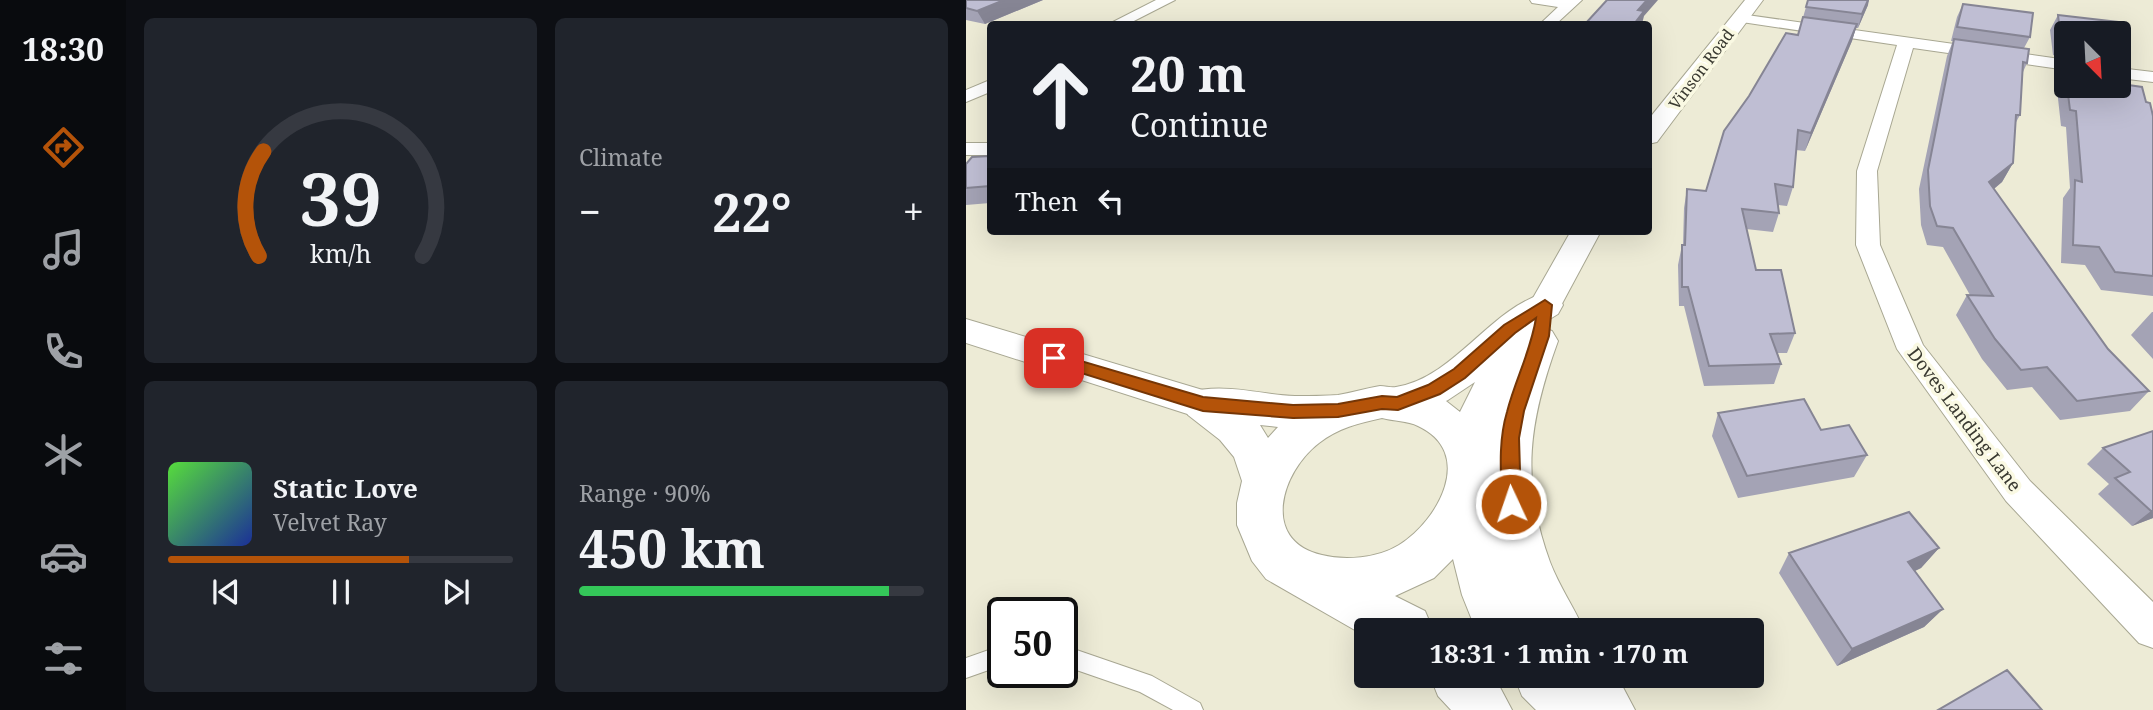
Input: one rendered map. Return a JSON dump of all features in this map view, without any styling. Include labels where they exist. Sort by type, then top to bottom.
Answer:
[{"type":"main road","points":[[1398,403],[1434,389],[1460,373],[1509,329],[1545,305]]},
{"type":"main road","points":[[1545,305],[1541,336],[1515,411],[1510,438],[1511,504],[1528,575],[1551,618]]},
{"type":"main road","points":[[1307,576],[1343,583],[1369,581],[1417,561],[1437,546],[1464,509],[1471,486],[1469,440],[1475,421],[1521,337],[1545,305]]},
{"type":"main road","points":[[1203,404],[1293,412],[1338,411],[1382,402],[1398,403],[1423,410],[1445,421],[1457,432],[1470,461]]},
{"type":"main road","points":[[1203,404],[1247,436],[1257,453],[1265,481]]},
{"type":"main road","points":[[1338,411],[1295,437],[1280,453],[1265,481],[1258,508],[1261,528],[1268,545],[1280,561],[1384,618]]},
{"type":"main road","points":[[1464,509],[1488,595],[1498,618]]},
{"type":"main road","points":[[1470,688],[1483,710]]},
{"type":"main road","points":[[1554,688],[1575,710]]},
{"type":"main road","points":[[1592,688],[1605,710]]},
{"type":"street","points":[[1124,21],[1168,0]]},
{"type":"street","points":[[1537,0],[1572,2]]},
{"type":"street","name":"Vinson Road","points":[[1652,132],[1754,0]]},
{"type":"street","points":[[1551,21],[1572,2]]},
{"type":"street","points":[[1740,18],[2054,63]]},
{"type":"street","name":"Doves Landing Lane","points":[[1906,43],[1867,171],[1867,220],[1868,245],[1911,349],[2018,491],[2153,629]]},
{"type":"street","points":[[2132,75],[2153,77]]},
{"type":"street","points":[[966,97],[987,86]]},
{"type":"street","points":[[966,149],[987,149]]},
{"type":"street","points":[[1545,305],[1584,235]]},
{"type":"street","points":[[971,338],[1203,404]]},
{"type":"lane","points":[[1078,660],[1145,683],[1193,710]]},
{"type":"lane","points":[[966,668],[987,661]]},
{"type":"building","points":[[966,0],[1004,0],[977,11],[966,8]]},
{"type":"building","points":[[1607,0],[1647,0],[1638,10],[1644,11],[1636,21],[1588,21]]},
{"type":"building","points":[[1808,0],[1868,0],[1862,14],[1806,7]]},
{"type":"building","points":[[1963,4],[2033,13],[2030,37],[1957,27]]},
{"type":"building","points":[[2058,15],[2109,21],[2059,21]]},
{"type":"building","points":[[1803,17],[1857,24],[1811,133],[1798,130],[1793,187],[1775,184],[1779,213],[1742,209],[1756,270],[1781,270],[1795,333],[1770,334],[1781,364],[1709,366],[1688,287],[1682,287],[1682,245],[1685,245],[1687,189],[1706,191],[1724,131],[1749,96],[1786,33],[1798,35]]},
{"type":"building","points":[[1954,39],[2029,49],[2027,63],[2023,62],[2020,115],[2016,115],[2013,163],[1989,182],[2108,349],[2149,391],[2077,401],[2047,367],[2021,370],[1995,339],[1967,295],[1993,296],[1953,228],[1937,226],[1930,206],[1928,170]]},
{"type":"building","points":[[2132,86],[2142,87],[2146,102],[2150,103],[2153,116],[2153,276],[2115,272],[2099,247],[2073,245],[2075,180],[2082,182],[2076,111],[2070,110],[2068,98],[2132,98]]},
{"type":"building","points":[[987,156],[987,186],[966,188],[966,164],[972,157]]},
{"type":"building","points":[[1804,399],[1821,430],[1849,425],[1867,455],[1747,476],[1718,413]]},
{"type":"building","points":[[2153,431],[2151,511],[2115,478],[2130,472],[2103,448]]},
{"type":"building","points":[[1909,512],[1939,548],[1908,562],[1943,609],[1852,649],[1789,553]]},
{"type":"building","points":[[2007,670],[2042,710],[1938,710]]},
{"type":"route","points":[[1054,358],[1203,404],[1293,412],[1338,411],[1382,402],[1398,403],[1434,389],[1460,373],[1509,329],[1545,305],[1541,336],[1515,411],[1510,438],[1511,504]]}]
